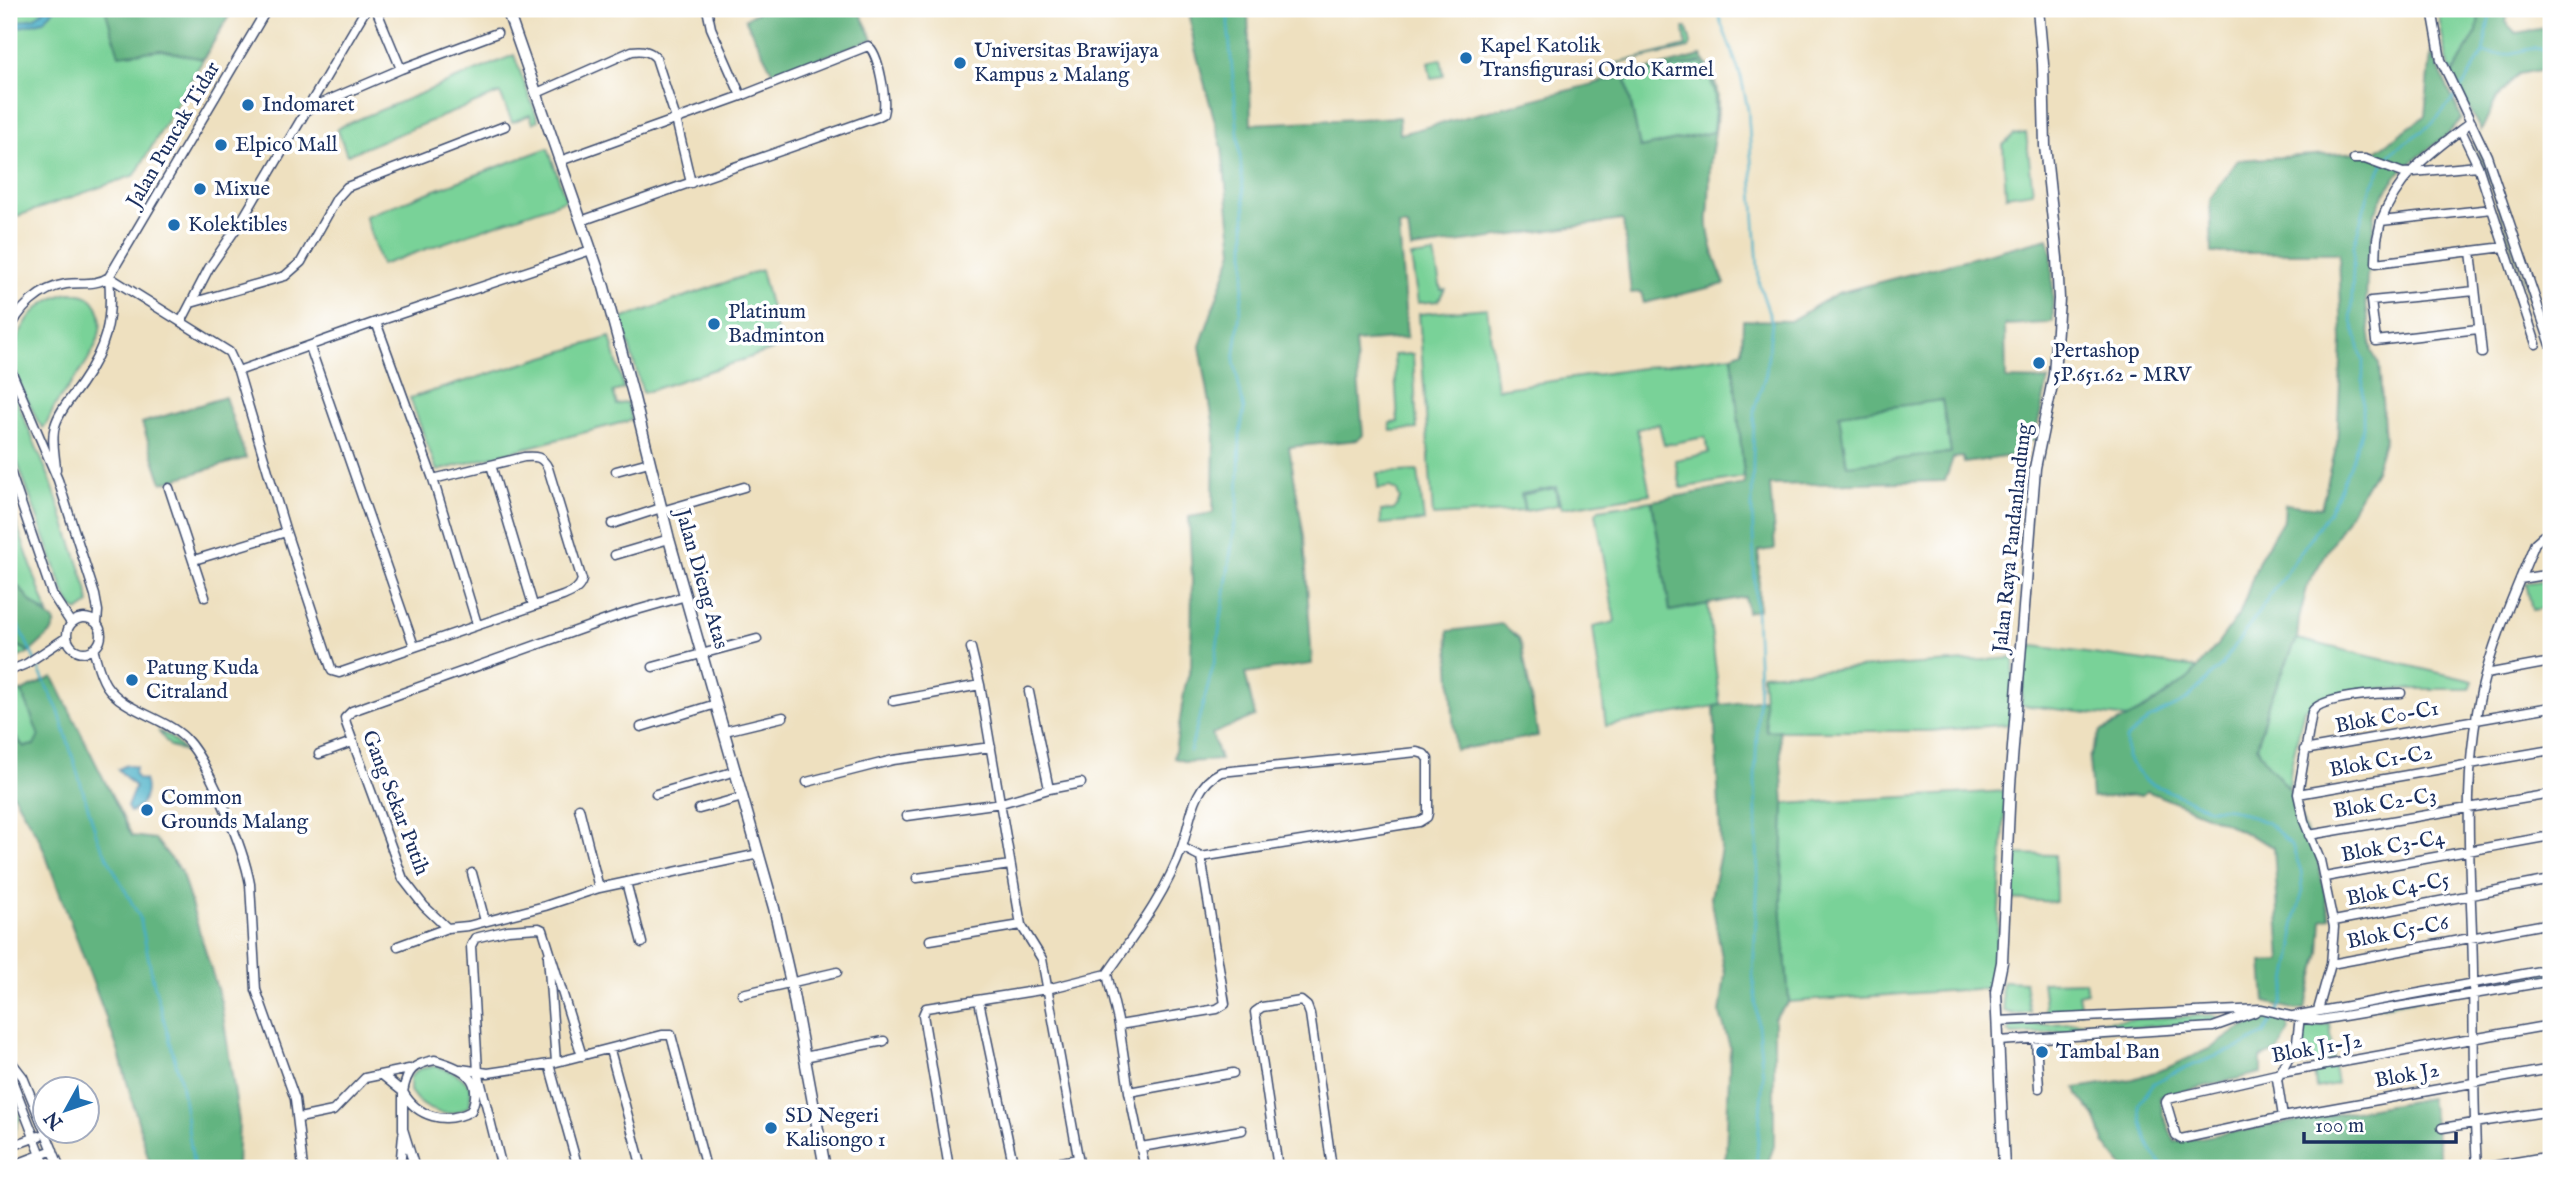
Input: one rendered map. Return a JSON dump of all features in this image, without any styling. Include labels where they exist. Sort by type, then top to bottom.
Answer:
[{"type":"street","name":"Jalan Puncak Tidar","points":[[109,277],[267,9]]},
{"type":"street","points":[[181,322],[209,268],[242,220],[366,9]]},
{"type":"street","points":[[376,9],[401,69]]},
{"type":"street","name":"Jalan Dieng Atas","points":[[506,9],[591,250],[634,398],[669,539],[774,908],[825,1168]]},
{"type":"street","points":[[707,9],[711,28],[741,96]]},
{"type":"street","name":"Jalan Raya Pandanlandung","points":[[2004,1168],[1996,992],[2002,962],[2010,785],[2030,528],[2039,447],[2054,375],[2059,299],[2045,146],[2043,64],[2038,9]]},
{"type":"street","points":[[2432,9],[2441,60],[2487,156],[2551,345]]},
{"type":"street","points":[[308,109],[401,69],[497,33]]},
{"type":"street","points":[[560,161],[696,114],[868,46],[874,52],[886,103],[883,114],[581,221]]},
{"type":"street","points":[[537,93],[632,51],[652,53],[676,119],[691,183]]},
{"type":"street","points":[[2471,122],[2409,173],[2390,199],[2377,239],[2376,263],[2504,247]]},
{"type":"street","points":[[191,303],[285,276],[294,271],[337,198],[347,187],[505,126]]},
{"type":"street","points":[[2461,130],[2478,166],[2536,344]]},
{"type":"street","points":[[2354,159],[2409,173],[2478,166]]},
{"type":"street","points":[[2382,221],[2492,209]]},
{"type":"street","points":[[237,371],[591,250]]},
{"type":"street","points":[[2471,251],[2482,353]]},
{"type":"street","points":[[109,277],[229,352],[332,671],[339,673],[575,590],[582,580],[548,468],[538,456],[433,479]]},
{"type":"street","points":[[9,334],[17,316],[26,305],[43,293],[65,284],[98,283],[109,277]]},
{"type":"street","points":[[58,480],[54,428],[58,417],[98,359],[111,302],[109,277]]},
{"type":"street","points":[[2475,290],[2371,301],[2376,341],[2478,329]]},
{"type":"street","points":[[376,322],[433,479],[477,624]]},
{"type":"street","points":[[310,346],[414,646]]},
{"type":"street","points":[[9,366],[58,480],[99,611],[97,623],[101,637],[93,649],[84,652],[74,649],[67,637]]},
{"type":"street","points":[[37,433],[54,428]]},
{"type":"street","points":[[616,471],[649,462]]},
{"type":"street","points":[[491,465],[533,605]]},
{"type":"street","points":[[9,671],[26,664],[67,637],[71,623],[52,594],[10,472]]},
{"type":"street","points":[[612,524],[744,487]]},
{"type":"street","points":[[169,488],[205,597]]},
{"type":"street","points":[[194,560],[286,532]]},
{"type":"street","points":[[2547,534],[2535,543],[2499,629],[2476,720],[2469,764],[2467,808],[2474,1124],[2479,1168],[2551,1156]]},
{"type":"street","points":[[615,555],[669,539]]},
{"type":"street","points":[[2520,579],[2551,574]]},
{"type":"street","name":"Gang Sekar Putih","points":[[447,928],[424,906],[403,879],[345,718],[352,710],[623,614],[686,596]]},
{"type":"street","points":[[71,623],[84,617],[97,623]]},
{"type":"street","points":[[653,667],[757,639]]},
{"type":"street","points":[[971,648],[980,684],[1021,925],[1042,959],[1079,1164],[1028,1168]]},
{"type":"street","points":[[93,649],[105,683],[113,694],[183,737],[200,757],[248,869],[256,990],[285,1067],[299,1118],[303,1168]]},
{"type":"street","points":[[2486,674],[2551,662]]},
{"type":"street","points":[[893,701],[980,684]]},
{"type":"street","points":[[1029,692],[1049,789]]},
{"type":"street","points":[[2318,1010],[2332,964],[2333,921],[2325,877],[2299,807],[2298,794],[2304,750],[2312,712],[2319,704],[2401,693]]},
{"type":"street","points":[[641,727],[716,704]]},
{"type":"street","name":"Blok C0-C1","points":[[2304,750],[2551,707]]},
{"type":"street","points":[[725,731],[783,717]]},
{"type":"street","points":[[319,754],[352,741]]},
{"type":"street","points":[[807,782],[893,760],[991,747]]},
{"type":"street","name":"Blok C1-C2","points":[[2298,794],[2551,750]]},
{"type":"street","points":[[949,1168],[923,1012],[929,1006],[979,1001],[1047,989],[1107,974],[1160,896],[1182,847],[1202,789],[1206,782],[1221,772],[1417,752],[1428,759],[1428,813],[1423,820],[1201,857],[1182,847]]},
{"type":"street","points":[[656,794],[736,771]]},
{"type":"street","points":[[907,816],[1001,803],[1081,783]]},
{"type":"street","name":"Blok C2-C3","points":[[2309,835],[2551,794]]},
{"type":"street","points":[[699,808],[743,797]]},
{"type":"street","points":[[579,808],[598,888]]},
{"type":"street","name":"Blok C3-C4","points":[[2325,877],[2551,836]]},
{"type":"street","points":[[398,946],[447,928],[468,926],[545,906],[598,888],[759,855]]},
{"type":"street","points":[[1119,1025],[1217,1009],[1225,1004],[1201,857]]},
{"type":"street","points":[[917,878],[1010,864]]},
{"type":"street","points":[[472,873],[485,921]]},
{"type":"street","name":"Blok C4-C5","points":[[2333,921],[2551,880]]},
{"type":"street","points":[[626,881],[642,943]]},
{"type":"street","name":"Blok C5-C6","points":[[2332,964],[2551,923]]},
{"type":"street","points":[[930,940],[1021,925]]},
{"type":"street","points":[[471,1111],[483,1073],[472,942],[475,938],[508,930],[539,928],[545,933],[546,939],[553,1063],[578,1168]]},
{"type":"street","points":[[546,939],[582,1056]]},
{"type":"street","points":[[2296,1016],[2551,969]]},
{"type":"street","points":[[742,994],[837,972]]},
{"type":"street","points":[[1107,974],[1145,1168]]},
{"type":"street","points":[[1998,1031],[2261,1009],[2328,1020],[2551,981]]},
{"type":"street","points":[[979,1001],[1014,1168]]},
{"type":"street","points":[[1278,1168],[1255,1012],[1262,1007],[1301,1001],[1305,1003],[1310,1014],[1332,1168]]},
{"type":"street","points":[[1998,1031],[2036,1040],[2213,1027],[2261,1009]]},
{"type":"street","points":[[2283,1117],[2277,1079],[2297,1042],[2296,1016]]},
{"type":"street","name":"Blok J1-J2","points":[[2181,1139],[2176,1136],[2166,1102],[2168,1099],[2281,1073],[2551,1026]]},
{"type":"street","points":[[299,1118],[333,1111],[365,1078],[409,1069],[416,1064],[435,1060],[483,1073],[553,1063],[671,1035],[706,1168]]},
{"type":"street","points":[[2036,1040],[2039,1088]]},
{"type":"street","points":[[804,1057],[884,1041]]},
{"type":"street","points":[[610,1049],[642,1168]]},
{"type":"street","points":[[9,1054],[32,1099]]},
{"type":"street","points":[[13,1064],[12,1080],[32,1133]]},
{"type":"street","points":[[400,1168],[403,1091],[409,1069]]},
{"type":"street","points":[[461,1069],[471,1079],[476,1093]]},
{"type":"street","name":"Blok J2","points":[[2181,1139],[2283,1117],[2551,1069]]},
{"type":"street","points":[[1129,1092],[1233,1073]]},
{"type":"street","points":[[382,1075],[403,1091],[423,1112]]},
{"type":"street","points":[[481,1084],[502,1168]]},
{"type":"street","points":[[403,1126],[415,1113],[423,1112],[443,1119],[460,1118],[471,1111],[487,1113]]},
{"type":"street","points":[[2442,1128],[2551,1111]]},
{"type":"street","points":[[403,1126],[415,1168]]},
{"type":"street","points":[[1140,1147],[1241,1130]]},
{"type":"street","points":[[9,1147],[32,1139]]},
{"type":"street","points":[[37,1146],[46,1168]]},
{"type":"street","points":[[51,1146],[60,1168]]},
{"type":"street","points":[[9,1167],[53,1150]]},
{"type":"green space","points":[[9,9],[233,9],[135,175],[9,219]]},
{"type":"green space","points":[[105,9],[233,9],[203,59],[161,50],[119,55]]},
{"type":"green space","points":[[757,9],[858,9],[873,39],[774,75],[745,19],[758,12]]},
{"type":"green space","points":[[1189,9],[1248,9],[1251,124],[1399,117],[1400,134],[1701,56],[1710,70],[1718,96],[1710,166],[1708,223],[1713,250],[1725,284],[1644,303],[1641,292],[1631,293],[1623,220],[1411,249],[1408,226],[1399,226],[1407,338],[1355,342],[1363,435],[1358,440],[1289,447],[1304,537],[1312,664],[1245,673],[1255,716],[1212,734],[1220,760],[1187,762],[1174,758],[1185,687],[1191,667],[1192,580],[1189,517],[1213,513],[1214,427],[1200,346],[1233,251],[1222,148],[1194,45]],"holes":[[[1701,62],[1707,71],[1715,96],[1713,132],[1640,148],[1626,79]]]},
{"type":"green space","points":[[2437,9],[2480,9],[2477,32],[2452,74],[2447,58]]},
{"type":"green space","points":[[2480,9],[2508,9],[2505,22],[2516,33],[2551,27],[2551,77],[2546,69],[2518,74],[2497,98],[2481,131],[2452,75],[2477,32]]},
{"type":"green space","points":[[1684,28],[1687,28],[1691,44],[1689,48],[1610,65],[1686,46]]},
{"type":"green space","points":[[2431,52],[2462,118],[2448,134],[2403,169],[2387,189],[2375,213],[2366,302],[2372,352],[2379,364],[2385,438],[2375,471],[2308,584],[2297,639],[2267,707],[2257,747],[2289,789],[2317,857],[2330,918],[2322,920],[2320,953],[2305,1009],[2296,1010],[2265,1002],[2262,962],[2281,961],[2274,847],[2223,822],[2147,791],[2142,795],[2092,798],[2089,758],[2100,732],[2147,708],[2189,678],[2217,645],[2240,613],[2259,560],[2284,518],[2285,504],[2321,508],[2337,444],[2342,341],[2339,253],[2212,253],[2210,199],[2238,160],[2376,151],[2425,116]]},
{"type":"green space","points":[[514,55],[538,120],[533,123],[530,115],[512,122],[500,93],[347,155],[337,128]]},
{"type":"green space","points":[[1441,59],[1444,76],[1431,78],[1428,62]]},
{"type":"green space","points":[[1701,62],[1713,87],[1713,132],[1640,148],[1626,79]]},
{"type":"green space","points":[[2026,133],[2033,192],[2006,196],[2003,145],[2014,135]]},
{"type":"green space","points":[[2473,143],[2485,165],[2547,350],[2484,165]]},
{"type":"green space","points":[[548,148],[566,200],[381,265],[365,216]]},
{"type":"green space","points":[[2048,238],[2052,255],[2053,321],[2005,325],[2006,379],[2048,380],[2034,441],[2025,441],[2024,454],[1964,463],[1963,457],[1953,458],[1945,481],[1770,485],[1775,549],[1759,551],[1759,610],[1747,612],[1745,597],[1670,611],[1652,501],[1745,484],[1732,355],[1742,351],[1743,320],[1790,321],[1838,293]],"holes":[[[1942,400],[1951,453],[1847,465],[1839,414]]]},
{"type":"green space","points":[[1434,254],[1441,290],[1445,289],[1438,301],[1418,303],[1411,257]]},
{"type":"green space","points":[[761,270],[781,347],[643,393],[621,319]]},
{"type":"green space","points":[[69,293],[83,295],[94,302],[101,323],[99,336],[88,361],[56,404],[43,428],[16,374],[15,351],[18,338],[33,313],[49,301]]},
{"type":"green space","points":[[1487,308],[1497,389],[1732,355],[1744,477],[1681,488],[1675,460],[1709,453],[1705,437],[1664,445],[1659,424],[1637,429],[1650,494],[1561,508],[1556,487],[1521,494],[1524,511],[1433,516],[1419,314]]},
{"type":"green space","points":[[610,337],[624,389],[613,392],[617,405],[627,402],[632,420],[437,471],[410,398]]},
{"type":"green space","points":[[1413,354],[1417,429],[1391,431],[1390,423],[1398,422],[1394,355]]},
{"type":"green space","points":[[9,383],[50,479],[87,588],[89,604],[79,611],[73,608],[66,597],[9,439]]},
{"type":"green space","points":[[225,397],[246,458],[162,483],[142,423]]},
{"type":"green space","points":[[1942,400],[1951,453],[1847,466],[1838,414]]},
{"type":"green space","points":[[1418,471],[1424,521],[1381,524],[1381,511],[1394,510],[1400,499],[1397,491],[1390,487],[1378,489],[1377,473]]},
{"type":"green space","points":[[1555,488],[1558,505],[1525,511],[1522,495]]},
{"type":"green space","points":[[1652,501],[1670,611],[1708,604],[1720,705],[1606,726],[1593,627],[1615,622],[1596,513],[1599,509]]},
{"type":"green space","points":[[9,503],[48,614],[32,603],[9,575]]},
{"type":"green space","points":[[9,575],[32,603],[55,622],[52,632],[30,652],[9,641]]},
{"type":"green space","points":[[2551,579],[2551,607],[2532,610],[2526,583]]},
{"type":"green space","points":[[1502,624],[1519,638],[1522,647],[1538,736],[1455,750],[1448,631]]},
{"type":"green space","points":[[2297,639],[2473,681],[2470,689],[2374,689],[2321,698],[2304,709],[2291,766],[2289,789],[2257,747],[2267,707]]},
{"type":"green space","points":[[9,641],[30,652],[9,662]]},
{"type":"green space","points":[[2027,645],[2197,668],[2189,678],[2128,718],[2021,705]]},
{"type":"green space","points":[[2014,658],[2011,724],[1930,731],[1766,731],[1762,674]]},
{"type":"green space","points":[[53,677],[132,836],[155,839],[181,871],[221,1002],[239,1121],[237,1168],[151,1168],[118,1050],[40,840],[9,788],[9,729],[24,747],[34,745],[39,736],[22,691]]},
{"type":"green space","points":[[22,691],[39,736],[34,745],[24,747],[9,729],[9,693]]},
{"type":"green space","points":[[1764,699],[1766,731],[1779,730],[1784,804],[1781,904],[1789,1002],[1774,1018],[1774,1146],[1766,1168],[1723,1168],[1726,1154],[1730,1047],[1720,1014],[1725,974],[1711,897],[1721,849],[1714,706]]},
{"type":"green space","points":[[158,731],[169,736],[185,752],[170,746]]},
{"type":"green space","points":[[2006,791],[1997,942],[1989,988],[1789,1002],[1781,904],[1784,804]]},
{"type":"green space","points":[[2011,854],[2055,855],[2056,902],[2009,899]]},
{"type":"green space","points":[[2551,972],[2551,976],[2477,989],[2477,985]]},
{"type":"green space","points":[[2003,981],[2025,982],[2030,1012],[2013,1014],[2004,1011],[2001,988]]},
{"type":"green space","points":[[2085,981],[2087,992],[2078,994],[2081,1011],[2046,1013],[2042,982]]},
{"type":"green space","points":[[2466,987],[2464,991],[2336,1015],[2334,1012]]},
{"type":"green space","points":[[2212,1015],[2218,1017],[2216,1022],[2012,1035],[2008,1031],[2013,1026]]},
{"type":"green space","points":[[2269,1016],[2287,1022],[2290,1030],[2278,1051],[2261,1058],[2261,1073],[2160,1097],[2163,1115],[2175,1142],[2430,1098],[2442,1168],[2124,1168],[2105,1144],[2095,1116],[2078,1095],[2076,1088],[2133,1079],[2167,1068],[2213,1047],[2238,1030]]},
{"type":"green space","points":[[2330,1024],[2334,1060],[2294,1067],[2293,1060],[2306,1028]]},
{"type":"green space","points":[[435,1066],[455,1073],[467,1083],[471,1088],[470,1105],[454,1113],[437,1112],[415,1098],[410,1091],[410,1077],[419,1069]]},
{"type":"green space","points":[[2334,1066],[2337,1084],[2316,1088],[2314,1071]]},
{"type":"green space","points":[[9,1090],[20,1117],[14,1135],[9,1140]]},
{"type":"water","points":[[46,9],[55,9],[43,21],[9,30],[9,24],[34,18]]},
{"type":"water","points":[[127,765],[136,767],[134,773],[138,779],[144,780],[146,790],[141,803],[130,812],[127,807],[135,787],[118,769]]},
{"type":"waterway","points":[[1190,751],[1215,660],[1238,503],[1240,434],[1244,410],[1234,361],[1245,272],[1245,210],[1228,9]]},
{"type":"waterway","points":[[1716,9],[1741,77],[1748,110],[1759,284],[1772,322],[1766,373],[1754,410],[1752,509],[1759,685],[1755,779],[1758,877],[1753,975],[1763,1076],[1756,1168]]},
{"type":"waterway","points":[[2460,91],[2483,53],[2491,9]]},
{"type":"waterway","points":[[2483,53],[2507,54],[2535,48],[2551,55]]},
{"type":"waterway","points":[[2165,1168],[2146,1139],[2139,1104],[2154,1083],[2240,1047],[2264,1034],[2283,1001],[2294,946],[2293,926],[2303,891],[2301,871],[2292,845],[2268,823],[2231,809],[2207,808],[2145,781],[2127,758],[2126,739],[2150,718],[2185,701],[2221,666],[2330,510],[2350,466],[2363,427],[2363,361],[2351,317],[2354,245],[2368,195],[2384,162],[2396,149],[2432,124],[2456,96]]},
{"type":"waterway","points":[[9,611],[58,709],[98,840],[140,918],[154,984],[181,1082],[194,1168]]},
{"type":"place","name":"Kapel Katolik Transfigurasi Ordo Karmel","points":[[1466,58]]},
{"type":"place","name":"Universitas Brawijaya Kampus 2 Malang","points":[[960,63]]},
{"type":"place","name":"Indomaret","points":[[248,105]]},
{"type":"place","name":"Elpico Mall","points":[[221,145]]},
{"type":"place","name":"Mixue","points":[[200,189]]},
{"type":"place","name":"Kolektibles","points":[[174,225]]},
{"type":"place","name":"Platinum Badminton","points":[[714,324]]},
{"type":"place","name":"Pertashop 5P.651.62 - MRV","points":[[2039,363]]},
{"type":"place","name":"Patung Kuda Citraland","points":[[132,680]]},
{"type":"place","name":"Common Grounds Malang","points":[[147,810]]},
{"type":"place","name":"Tambal Ban","points":[[2042,1052]]},
{"type":"place","name":"SD Negeri Kalisongo 1","points":[[771,1128]]}]
